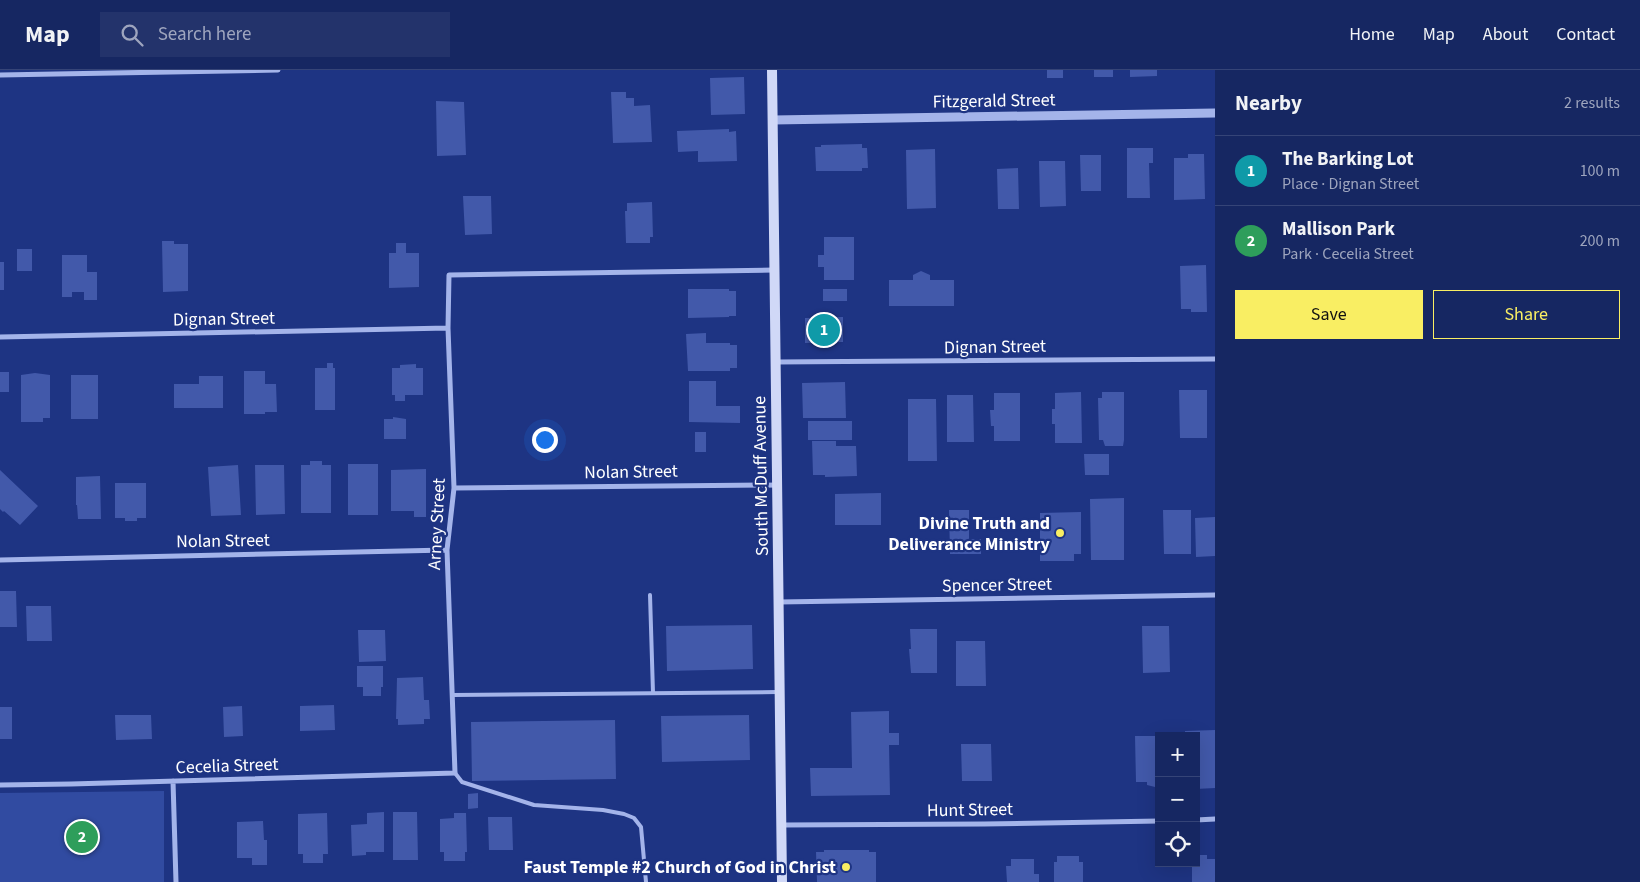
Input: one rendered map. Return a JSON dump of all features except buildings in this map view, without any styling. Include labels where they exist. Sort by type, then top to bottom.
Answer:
[{"type":"main road","name":"South McDuff Avenue","points":[[772,70],[782,882]]},
{"type":"street","points":[[0,75],[278,70]]},
{"type":"street","name":"Fitzgerald Street","points":[[773,120],[1215,113]]},
{"type":"street","name":"Arney Street","points":[[455,773],[447,550],[454,488],[448,328],[449,275],[775,270]]},
{"type":"street","name":"Dignan Street","points":[[0,337],[448,328]]},
{"type":"street","name":"Dignan Street","points":[[776,362],[1215,359]]},
{"type":"street","name":"Nolan Street","points":[[454,488],[778,485]]},
{"type":"street","name":"Nolan Street","points":[[0,560],[447,550]]},
{"type":"street","name":"Spencer Street","points":[[779,602],[1215,595]]},
{"type":"street","name":"Cecelia Street","points":[[0,785],[455,773]]},
{"type":"street","points":[[173,781],[176,882]]},
{"type":"street","points":[[1200,820],[1215,819]]},
{"type":"street","name":"Hunt Street","points":[[782,825],[974,824],[1155,820]]},
{"type":"lane","points":[[650,595],[653,693]]},
{"type":"lane","points":[[453,695],[780,692]]},
{"type":"lane","points":[[455,773],[462,782],[534,805],[603,810],[634,818],[640,827],[646,882]]},
{"type":"shaded area","points":[[164,791],[164,882],[0,882],[0,793]]},
{"type":"place","name":"The Barking Lot","points":[[824,330]]},
{"type":"place","name":"Divine Truth and Deliverance Ministry","points":[[1060,533]]},
{"type":"place","name":"Mallison Park","points":[[82,837]]},
{"type":"place","name":"Faust Temple #2 Church of God in Christ","points":[[846,867]]}]
